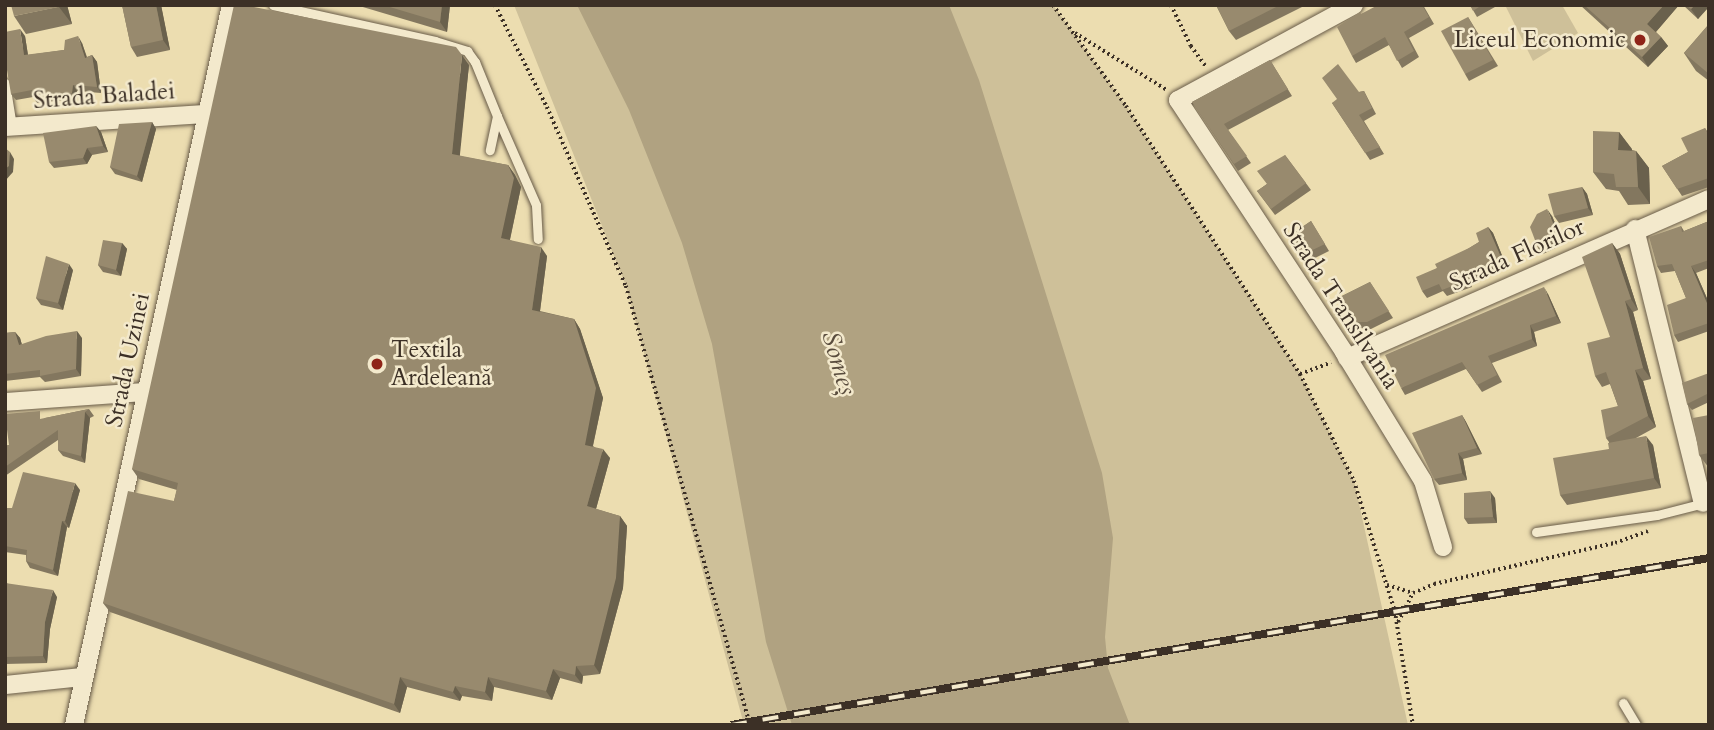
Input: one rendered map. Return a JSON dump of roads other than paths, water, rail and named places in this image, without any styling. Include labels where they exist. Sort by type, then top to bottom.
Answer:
[{"type":"street","name":"Strada Uzinei","points":[[74,725],[205,114],[231,5]]},
{"type":"street","name":"Strada Transilvania","points":[[1354,5],[1216,80],[1176,97],[1347,358],[1423,481],[1443,547]]},
{"type":"street","name":"Strada Baladei","points":[[8,126],[205,114]]},
{"type":"street","name":"Strada Florilor","points":[[1347,358],[1635,229],[1709,199]]},
{"type":"street","points":[[1635,229],[1706,503]]},
{"type":"street","points":[[5,402],[146,392]]},
{"type":"street","points":[[5,685],[83,677]]},
{"type":"lane","points":[[273,5],[461,47],[475,62],[536,205],[538,239]]},
{"type":"lane","points":[[5,83],[8,126]]},
{"type":"lane","points":[[490,150],[497,116]]},
{"type":"lane","points":[[1536,532],[1663,514],[1706,503]]},
{"type":"lane","points":[[1623,703],[1636,725]]},
{"type":"water","name":"Someș","points":[[577,5],[949,5],[979,80],[1102,473],[1113,538],[1105,637],[1108,668],[1130,725],[792,725],[766,642],[712,344],[682,243],[629,110]]},
{"type":"railway","points":[[731,725],[1709,558]]},
{"type":"place","name":"Liceul Economic","points":[[1640,40]]},
{"type":"place","name":"Textila Ardeleană","points":[[377,364]]}]
